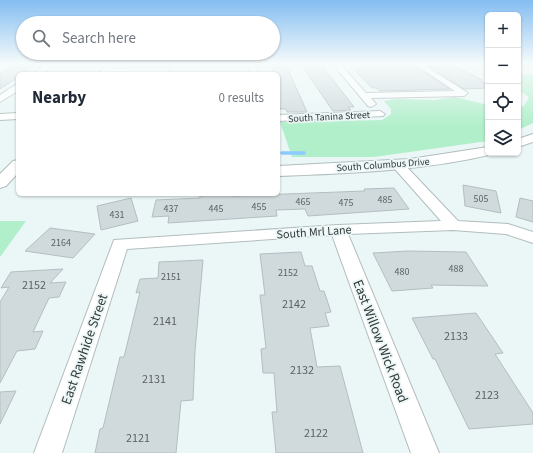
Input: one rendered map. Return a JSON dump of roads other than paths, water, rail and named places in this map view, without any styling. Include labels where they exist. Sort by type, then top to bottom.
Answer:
[{"type":"street","points":[[354,84],[365,96],[464,94],[448,84]]},
{"type":"street","points":[[0,99],[16,88]]},
{"type":"street","name":"South Tanina Street","points":[[280,118],[380,114],[365,96]]},
{"type":"street","points":[[0,117],[16,116]]},
{"type":"street","name":"South Columbus Drive","points":[[280,170],[398,165],[435,161],[485,152]]},
{"type":"street","points":[[398,165],[454,225]]},
{"type":"street","points":[[0,183],[16,166]]},
{"type":"street","points":[[0,183],[16,183]]},
{"type":"street","name":"South Mrl Lane","points":[[120,244],[338,230],[454,225],[508,229],[533,238]]},
{"type":"street","name":"East Willow Wick Road","points":[[338,230],[425,453]]},
{"type":"street","name":"East Rawhide Street","points":[[48,453],[120,244]]},
{"type":"waterway","points":[[282,153],[304,153]]}]
